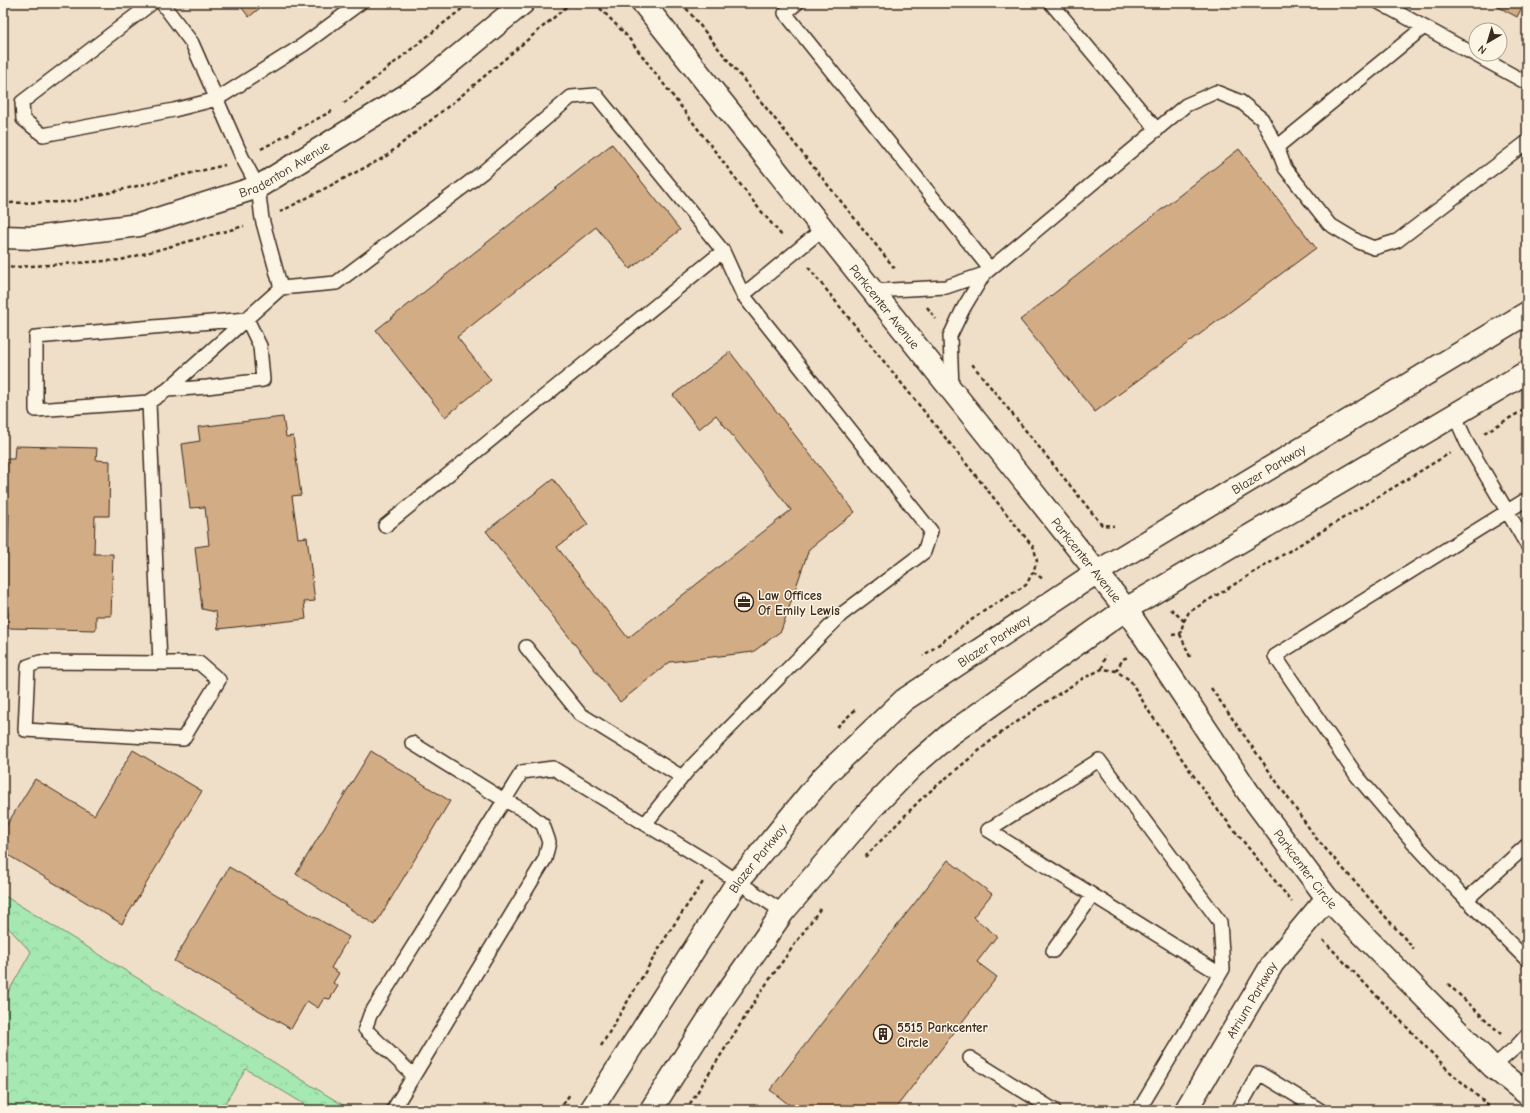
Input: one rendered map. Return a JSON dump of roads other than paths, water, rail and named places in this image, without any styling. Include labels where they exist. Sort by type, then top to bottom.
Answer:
[{"type":"street","name":"Bradenton Avenue","points":[[3,237],[34,238],[139,225],[258,187],[423,86],[523,3]]},
{"type":"street","name":"Parkcenter Avenue","points":[[642,3],[1098,572],[1126,609]]},
{"type":"street","name":"Blazer Parkway","points":[[591,1110],[738,881],[824,776],[904,700],[1098,572],[1527,313]]},
{"type":"street","points":[[650,1110],[708,1020],[783,912],[871,809],[912,767],[949,735],[1126,609],[1527,372]]},
{"type":"street","name":"Parkcenter Circle","points":[[1126,609],[1248,792],[1327,898],[1493,1067],[1527,1094]]},
{"type":"street","name":"Atrium Parkway","points":[[1186,1110],[1273,963],[1327,898]]},
{"type":"lane","points":[[152,3],[22,102],[24,119],[43,135],[174,110],[216,99],[303,46],[360,3]]},
{"type":"lane","points":[[162,3],[192,43],[242,157],[258,187],[262,219],[281,288]]},
{"type":"lane","points":[[797,3],[785,13],[987,271]]},
{"type":"lane","points":[[1051,3],[1156,130]]},
{"type":"lane","points":[[1380,3],[1527,83]]},
{"type":"lane","points":[[1277,147],[1424,27]]},
{"type":"lane","points":[[952,391],[950,336],[963,309],[987,271],[1186,105],[1216,92],[1241,102],[1262,119],[1277,147],[1284,168],[1329,224],[1359,242],[1374,248],[1397,241],[1527,142]]},
{"type":"lane","points":[[247,318],[36,337],[36,410],[150,402],[167,390],[281,288],[336,283],[483,172],[571,97],[596,95],[723,251],[743,295],[931,531],[924,552],[842,614],[765,690],[682,777],[645,824]]},
{"type":"lane","points":[[743,295],[823,229]]},
{"type":"lane","points":[[385,526],[723,251]]},
{"type":"lane","points":[[873,291],[946,286],[987,271]]},
{"type":"lane","points":[[167,390],[207,387],[262,380],[260,346],[247,318]]},
{"type":"lane","points":[[150,402],[160,662]]},
{"type":"lane","points":[[1454,414],[1467,443],[1527,545]]},
{"type":"lane","points":[[1527,499],[1275,656],[1351,769],[1413,842],[1466,900],[1527,960]]},
{"type":"lane","points":[[526,646],[580,714],[682,777]]},
{"type":"lane","points":[[40,662],[160,662],[199,663],[219,680],[182,739],[25,730],[28,666],[40,662]]},
{"type":"lane","points":[[393,1110],[545,858],[549,842],[543,825],[527,812],[504,800],[412,743]]},
{"type":"lane","points":[[1139,1110],[1223,969],[1220,922],[1099,760],[988,830],[1220,974]]},
{"type":"lane","points":[[413,1075],[365,1029],[370,1015],[522,772],[553,768],[738,881],[783,912]]},
{"type":"lane","points":[[1466,900],[1527,845]]},
{"type":"lane","points":[[1053,951],[1093,895]]},
{"type":"lane","points":[[1493,1067],[1527,1035]]},
{"type":"lane","points":[[970,1058],[1054,1110]]},
{"type":"lane","points":[[1238,1110],[1259,1073],[1320,1110]]},
{"type":"place","name":"Law Offices Of Emily Lewis","points":[[744,602]]},
{"type":"place","name":"5515 Parkcenter Circle","points":[[883,1034]]}]
